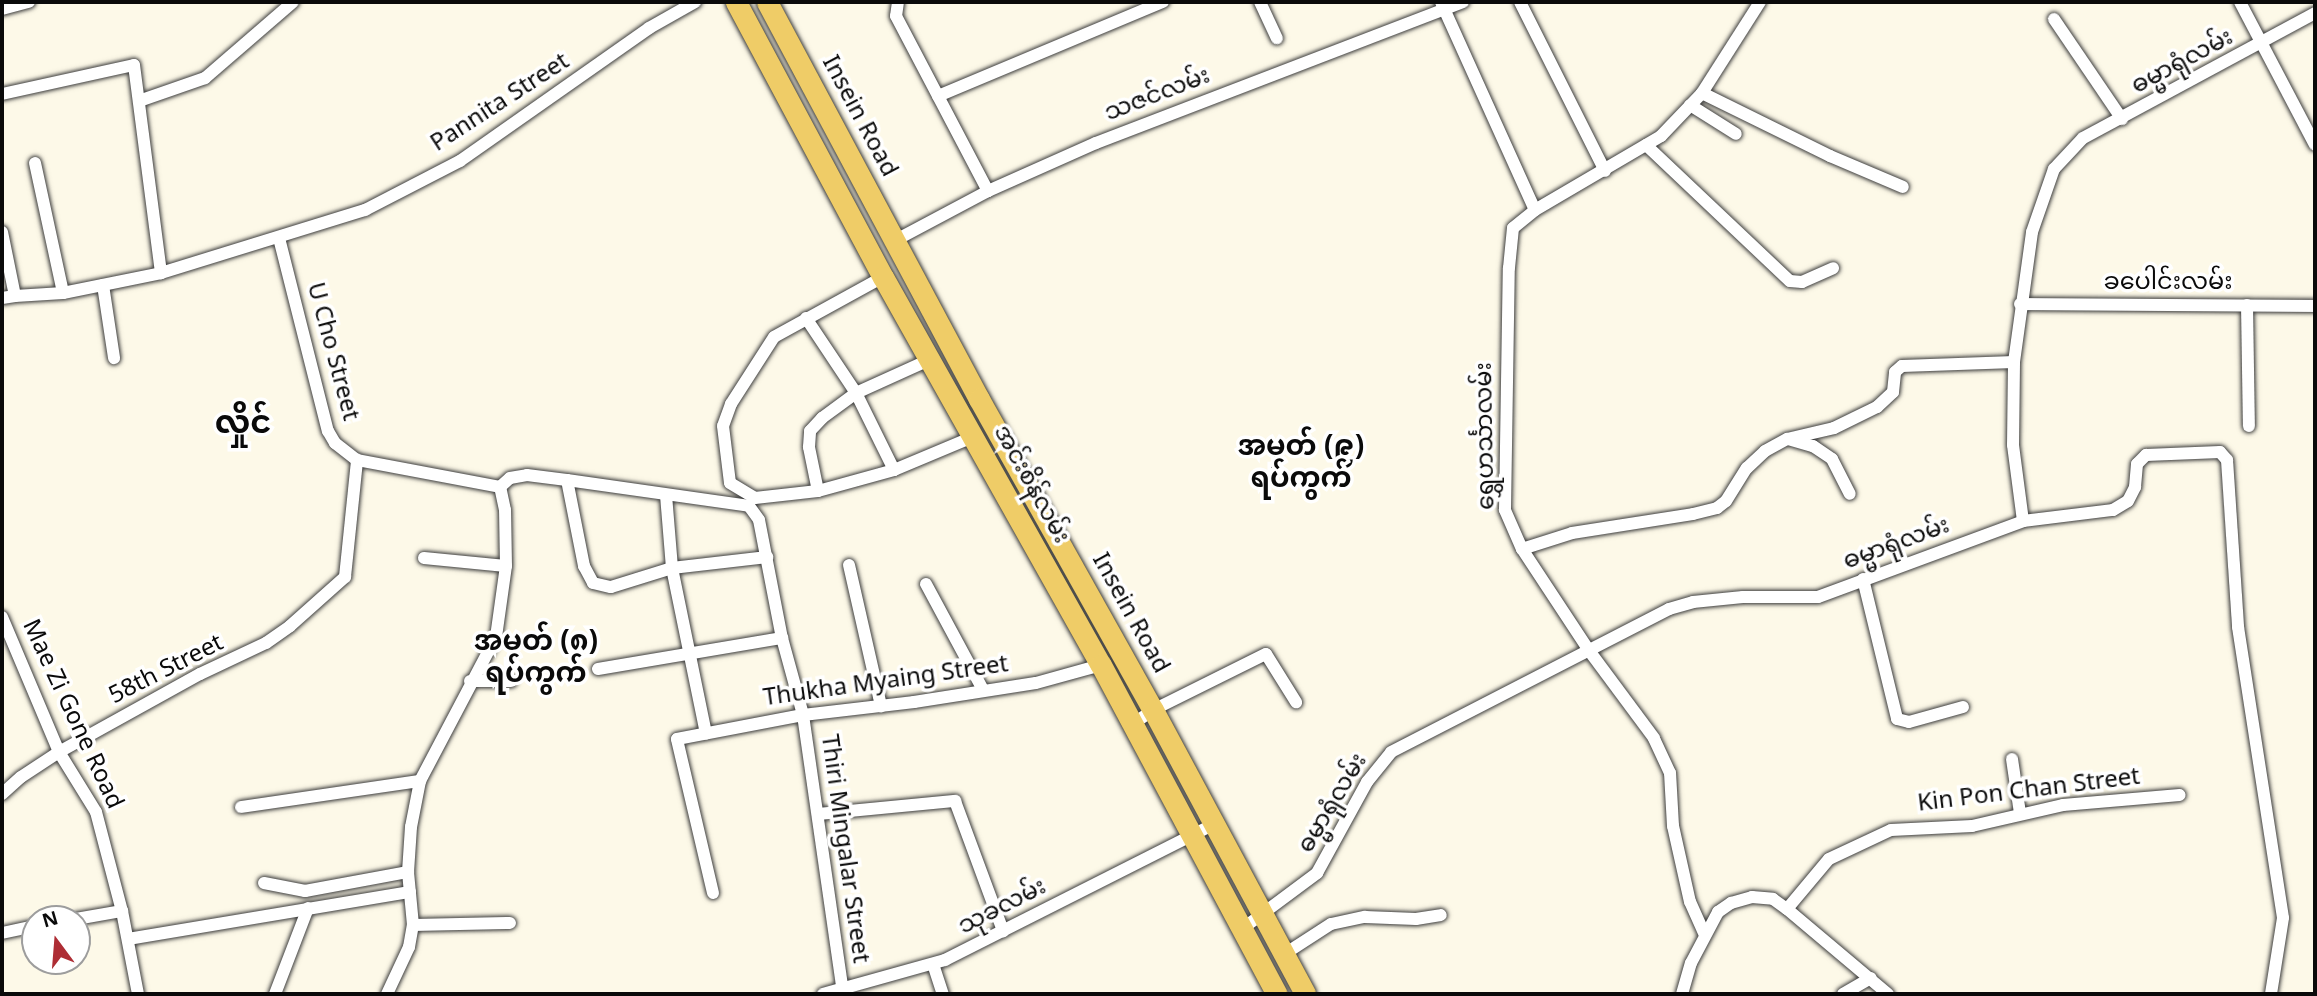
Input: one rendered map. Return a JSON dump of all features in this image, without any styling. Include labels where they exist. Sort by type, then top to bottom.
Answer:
[{"type":"main road","name":"အင်းစိန်လမ်း","points":[[736,2],[872,250],[883,277],[1101,665],[1277,994]]},
{"type":"main road","name":"Insein Road","points":[[767,2],[979,399],[1153,710],[1305,994]]},
{"type":"main road","points":[[796,114],[819,102]]},
{"type":"main road","points":[[872,250],[894,241]]},
{"type":"street","points":[[2,9],[29,2]]},
{"type":"street","points":[[139,101],[205,78],[293,2]]},
{"type":"street","name":"Pannita Street","points":[[8,297],[63,293],[161,273],[365,210],[460,161],[649,29],[695,2]]},
{"type":"street","points":[[898,2],[897,16],[988,191]]},
{"type":"street","points":[[938,96],[1163,2]]},
{"type":"street","points":[[1260,2],[1277,38]]},
{"type":"street","name":"သဇင်လမ်း","points":[[894,241],[988,191],[1096,143],[1443,6],[1462,2]]},
{"type":"street","points":[[1520,2],[1605,172]]},
{"type":"street","name":"ရွှေဟင်္သာလမ်း","points":[[1704,933],[1690,902],[1672,826],[1670,773],[1654,738],[1588,649],[1522,549],[1505,510],[1508,268],[1513,228],[1535,210],[1605,172],[1661,136],[1702,93],[1760,2]]},
{"type":"street","points":[[2240,2],[2314,138]]},
{"type":"street","points":[[1443,6],[1535,210]]},
{"type":"street","name":"ဓမ္မာရုံလမ်း","points":[[1242,929],[1317,873],[1367,782],[1391,752],[1588,649],[1669,608],[1693,602],[1743,597],[1818,597],[2024,521],[2013,445],[2014,362],[2032,232],[2053,169],[2083,138],[2262,44],[2315,13]]},
{"type":"street","points":[[2054,19],[2122,119]]},
{"type":"street","points":[[2,93],[131,64],[135,67],[161,273]]},
{"type":"street","points":[[1702,93],[1830,156],[1903,187]]},
{"type":"street","points":[[1690,105],[1736,134]]},
{"type":"street","points":[[1646,145],[1790,281],[1802,282],[1833,268]]},
{"type":"street","points":[[35,163],[63,293]]},
{"type":"street","points":[[2,232],[8,297]]},
{"type":"street","name":"U Cho Street","points":[[279,237],[328,431],[335,443],[357,460]]},
{"type":"street","points":[[883,277],[774,337],[731,404],[723,426],[730,483],[755,498],[818,491],[894,470],[973,437]]},
{"type":"street","points":[[103,285],[114,358]]},
{"type":"street","name":"ခပေါင်းလမ်း","points":[[2021,304],[2315,306]]},
{"type":"street","points":[[2247,305],[2249,426]]},
{"type":"street","points":[[806,318],[856,393],[894,470]]},
{"type":"street","points":[[818,491],[810,447],[810,431],[822,418],[856,393],[929,360]]},
{"type":"street","points":[[1522,549],[1572,533],[1717,508],[1726,501],[1747,468],[1765,451],[1787,439],[1834,429],[1877,407],[1893,392],[1895,372],[1902,366],[2014,362]]},
{"type":"street","points":[[1787,439],[1813,446],[1832,459],[1850,494]]},
{"type":"street","points":[[2024,521],[2113,510],[2128,501],[2135,487],[2137,464],[2146,455],[2220,452],[2227,460],[2238,627],[2283,918],[2271,994]]},
{"type":"street","points":[[357,460],[500,487]]},
{"type":"street","name":"58th Street","points":[[2,794],[21,777],[59,752],[200,674],[266,643],[290,626],[345,577],[357,460]]},
{"type":"street","points":[[500,487],[510,478],[527,475],[666,495],[672,568],[692,655],[706,734]]},
{"type":"street","points":[[567,480],[584,566],[593,583],[611,587],[672,568],[767,557]]},
{"type":"street","points":[[387,994],[409,947],[413,925],[408,872],[411,827],[420,781],[495,637],[506,566],[505,510],[500,487]]},
{"type":"street","name":"Thiri Mingalar Street","points":[[666,495],[750,506],[759,520],[782,638],[803,715],[843,991]]},
{"type":"street","points":[[424,558],[506,566]]},
{"type":"street","points":[[849,565],[881,706]]},
{"type":"street","points":[[1863,579],[1897,719],[1909,722],[1963,707]]},
{"type":"street","points":[[926,584],[983,690]]},
{"type":"street","name":"Mae Zi Gone Road","points":[[2,617],[59,752],[96,812],[122,911],[138,994]]},
{"type":"street","points":[[598,669],[782,638]]},
{"type":"street","points":[[1131,725],[1153,710],[1266,654],[1296,702]]},
{"type":"street","name":"Thukha Myaing Street","points":[[713,893],[677,739],[803,715],[1036,682],[1101,665]]},
{"type":"street","points":[[470,681],[511,681]]},
{"type":"street","points":[[2012,759],[2020,813]]},
{"type":"street","points":[[241,807],[420,781]]},
{"type":"street","name":"Kin Pon Chan Street","points":[[1787,909],[1829,859],[1891,830],[1972,826],[2063,805],[2180,795]]},
{"type":"street","points":[[819,814],[955,801],[1003,931]]},
{"type":"street","name":"သုခလမ်း","points":[[823,994],[843,991],[933,964],[1214,824]]},
{"type":"street","points":[[264,883],[305,891],[408,872]]},
{"type":"street","points":[[128,939],[410,892]]},
{"type":"street","points":[[1682,994],[1704,933],[1718,912],[1731,903],[1752,897],[1773,899],[1888,994]]},
{"type":"street","points":[[275,994],[308,908]]},
{"type":"street","points":[[91,916],[122,911]]},
{"type":"street","points":[[1283,954],[1331,924],[1364,917],[1416,919],[1441,915]]},
{"type":"street","points":[[413,925],[510,923]]},
{"type":"street","points":[[2,933],[21,929]]},
{"type":"street","points":[[933,964],[943,994]]},
{"type":"street","points":[[1843,994],[1871,978]]},
{"type":"district","name":"လှိုင်","points":[[243,426]]},
{"type":"district","name":"အမှတ် (၉) ရပ်ကွက်","points":[[1301,465]]},
{"type":"district","name":"အမှတ် (၈) ရပ်ကွက်","points":[[536,660]]}]
